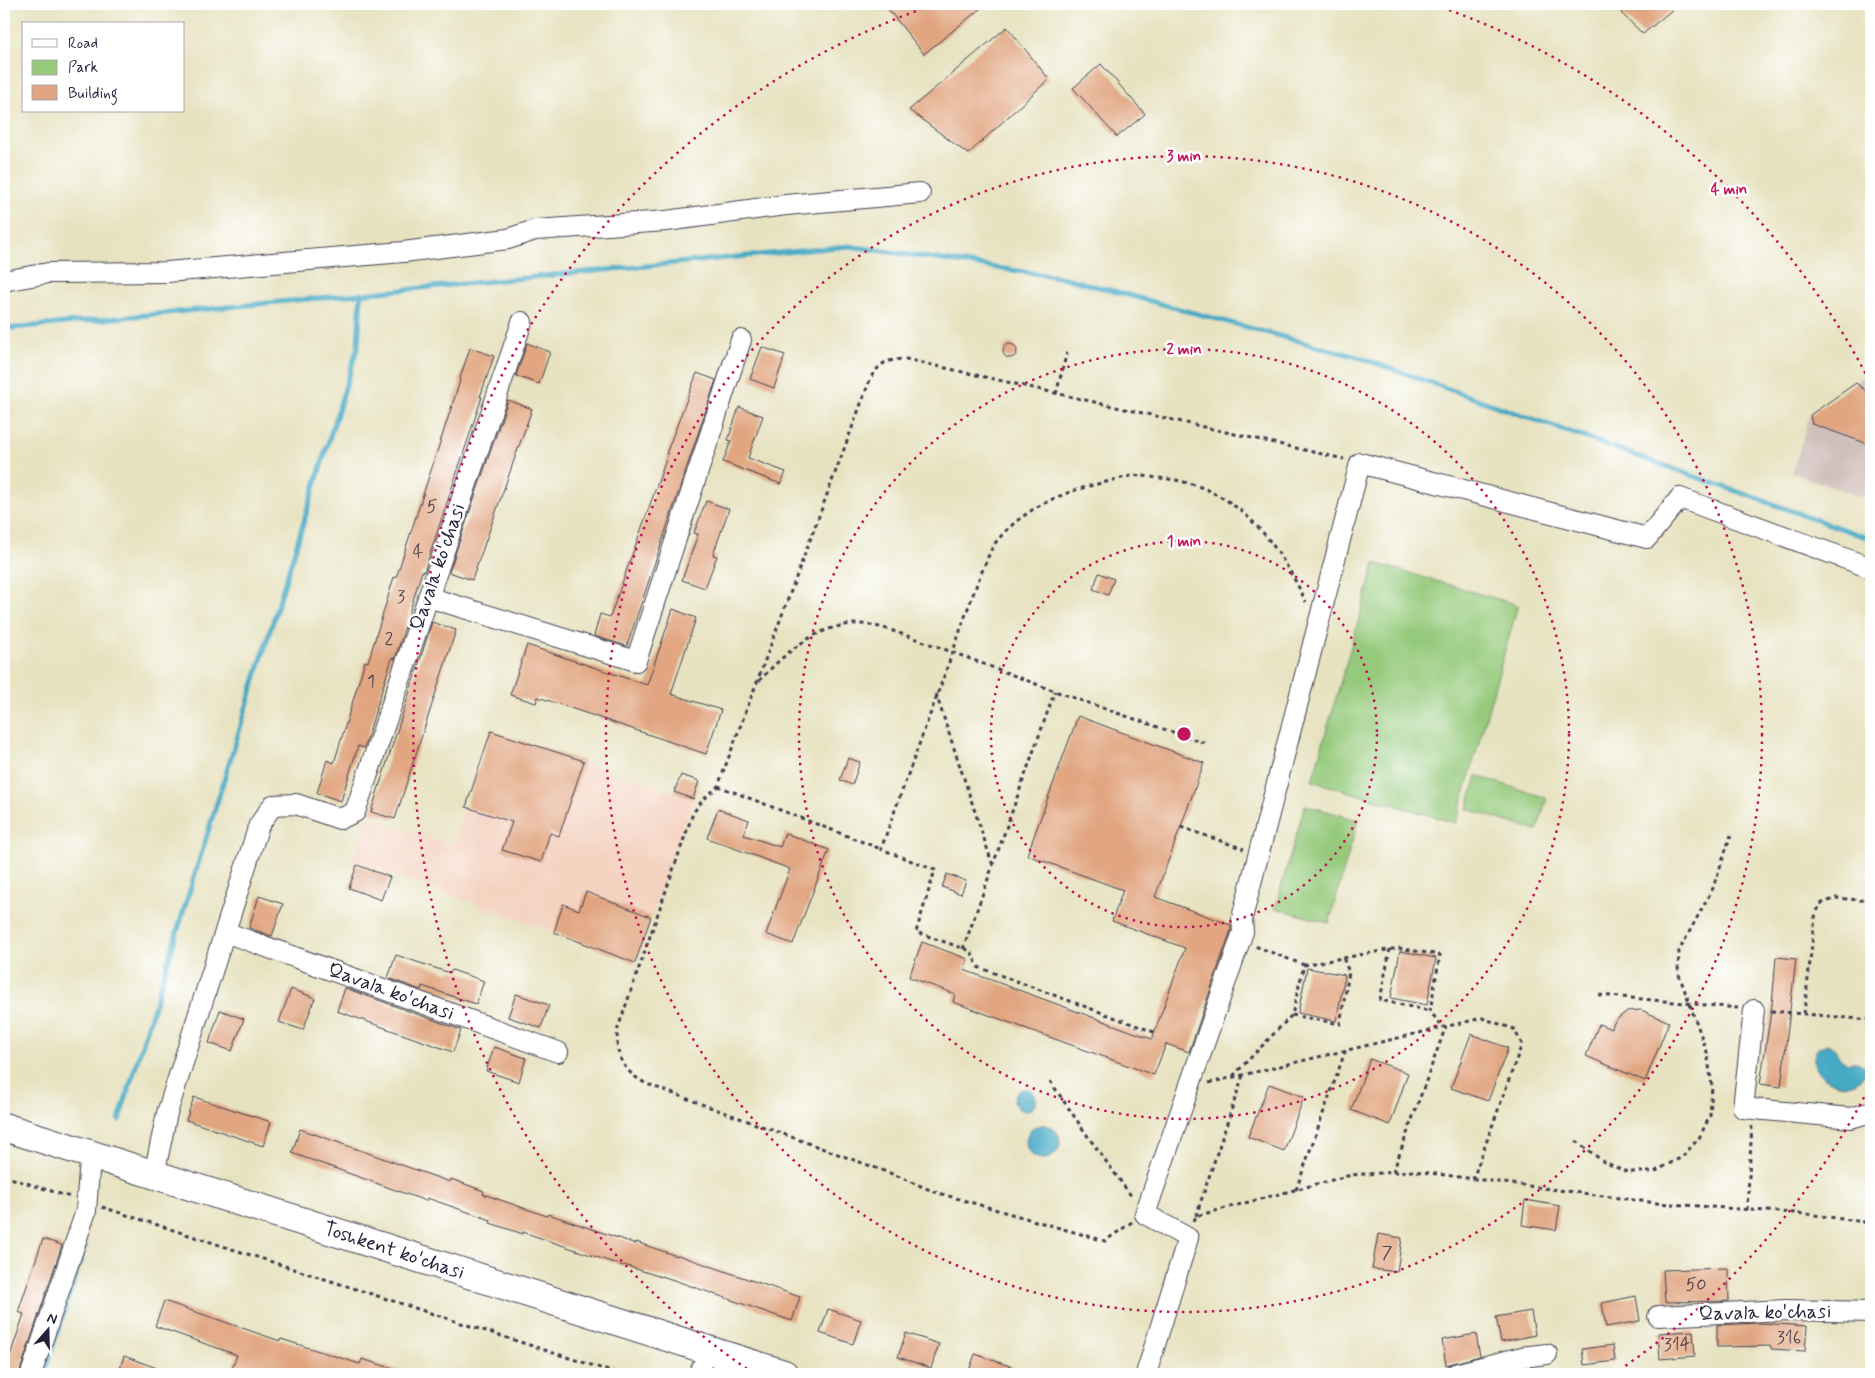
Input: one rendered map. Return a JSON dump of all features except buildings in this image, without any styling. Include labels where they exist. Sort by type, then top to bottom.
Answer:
[{"type":"highway","name":"Toshkent ko'chasi","points":[[4,1127],[784,1374]]},
{"type":"highway","name":"Toshkent ko'chasi","points":[[4,1145],[707,1372]]},
{"type":"street","points":[[4,281],[48,272],[167,272],[403,252],[508,239],[535,230],[666,221],[786,205],[920,193]]},
{"type":"street","name":"Qavala ko'chasi","points":[[522,322],[355,812],[340,818],[296,804],[274,806],[259,825],[224,932],[558,1052]]},
{"type":"street","points":[[428,597],[636,661],[742,340]]},
{"type":"street","points":[[1146,1374],[1188,1238],[1145,1214],[1243,932],[1242,918],[1360,463],[1647,538],[1680,498],[1871,568]]},
{"type":"street","points":[[154,1175],[167,1113],[224,932]]},
{"type":"street","points":[[1754,1010],[1742,1108],[1851,1118],[1871,1112]]},
{"type":"street","points":[[31,1374],[86,1211],[89,1171]]},
{"type":"street","name":"Qavala ko'chasi","points":[[1658,1316],[1786,1310],[1871,1312]]},
{"type":"street","points":[[1455,1374],[1522,1357],[1547,1354]]},
{"type":"path","points":[[1056,394],[1068,352]]},
{"type":"path","points":[[1050,1081],[1145,1214],[1105,1241],[935,1192],[895,1175],[647,1084],[635,1077],[624,1066],[618,1052],[616,1041],[618,1028],[693,813],[702,800],[718,786],[871,377],[883,362],[906,359],[1360,463]]},
{"type":"path","points":[[881,849],[936,694],[987,559],[995,544],[1014,523],[1035,508],[1085,486],[1133,476],[1164,478],[1199,486],[1233,504],[1256,524],[1275,547],[1292,573],[1318,628]]},
{"type":"path","points":[[757,683],[780,658],[802,641],[826,630],[851,624],[871,624],[1207,744]]},
{"type":"path","points":[[963,949],[1055,691]]},
{"type":"path","points":[[936,694],[993,866]]},
{"type":"path","points":[[718,786],[935,870],[916,932],[971,951],[978,967],[1154,1032]]},
{"type":"path","points":[[1181,827],[1259,854]]},
{"type":"path","points":[[1576,1141],[1604,1162],[1627,1172],[1654,1172],[1682,1157],[1699,1138],[1710,1116],[1712,1086],[1708,1052],[1678,972],[1679,951],[1713,888],[1731,835]]},
{"type":"path","points":[[1804,1014],[1815,917],[1820,904],[1836,898],[1871,901]]},
{"type":"path","points":[[1240,941],[1304,965],[1398,948],[1440,955],[1430,1010]]},
{"type":"path","points":[[1390,949],[1380,1000],[1430,1010],[1444,1026]]},
{"type":"path","points":[[1292,1015],[1340,1024],[1349,972],[1343,958]]},
{"type":"path","points":[[1233,1077],[1292,1015],[1304,965]]},
{"type":"path","points":[[1189,1088],[1482,1018],[1514,1029],[1522,1044],[1473,1179]]},
{"type":"path","points":[[1393,1172],[1444,1026]]},
{"type":"path","points":[[1296,1190],[1346,1049]]},
{"type":"path","points":[[1188,1238],[1243,1074]]},
{"type":"path","points":[[1747,1210],[1753,1109]]},
{"type":"path","points":[[1196,1216],[1351,1175],[1414,1171],[1657,1203],[1807,1214],[1871,1223]]},
{"type":"path","points":[[4,1176],[619,1374]]},
{"type":"shaded area","points":[[1871,371],[1871,500],[1792,473],[1810,415]]},
{"type":"shaded area","points":[[491,731],[693,799],[635,963],[353,860],[368,818],[453,845]]},
{"type":"green space","points":[[1375,563],[1518,605],[1456,823],[1312,781]]},
{"type":"green space","points":[[1477,776],[1547,798],[1537,831],[1467,809]]},
{"type":"green space","points":[[1305,805],[1358,820],[1329,923],[1275,908]]},
{"type":"water","points":[[1828,1044],[1835,1049],[1842,1061],[1856,1062],[1865,1067],[1861,1078],[1853,1084],[1842,1085],[1822,1076],[1816,1067],[1814,1057],[1819,1047]]},
{"type":"water","points":[[1025,1089],[1035,1096],[1036,1100],[1029,1110],[1025,1111],[1015,1104],[1014,1100],[1021,1090]]},
{"type":"water","points":[[1043,1125],[1055,1130],[1060,1142],[1055,1154],[1043,1159],[1031,1154],[1026,1142],[1031,1130]]},
{"type":"waterway","points":[[4,329],[849,246],[1065,278],[1361,358],[1871,539]]},
{"type":"waterway","points":[[119,1120],[358,346],[361,294]]},
{"type":"waterway","points":[[44,1374],[85,1246]]}]
